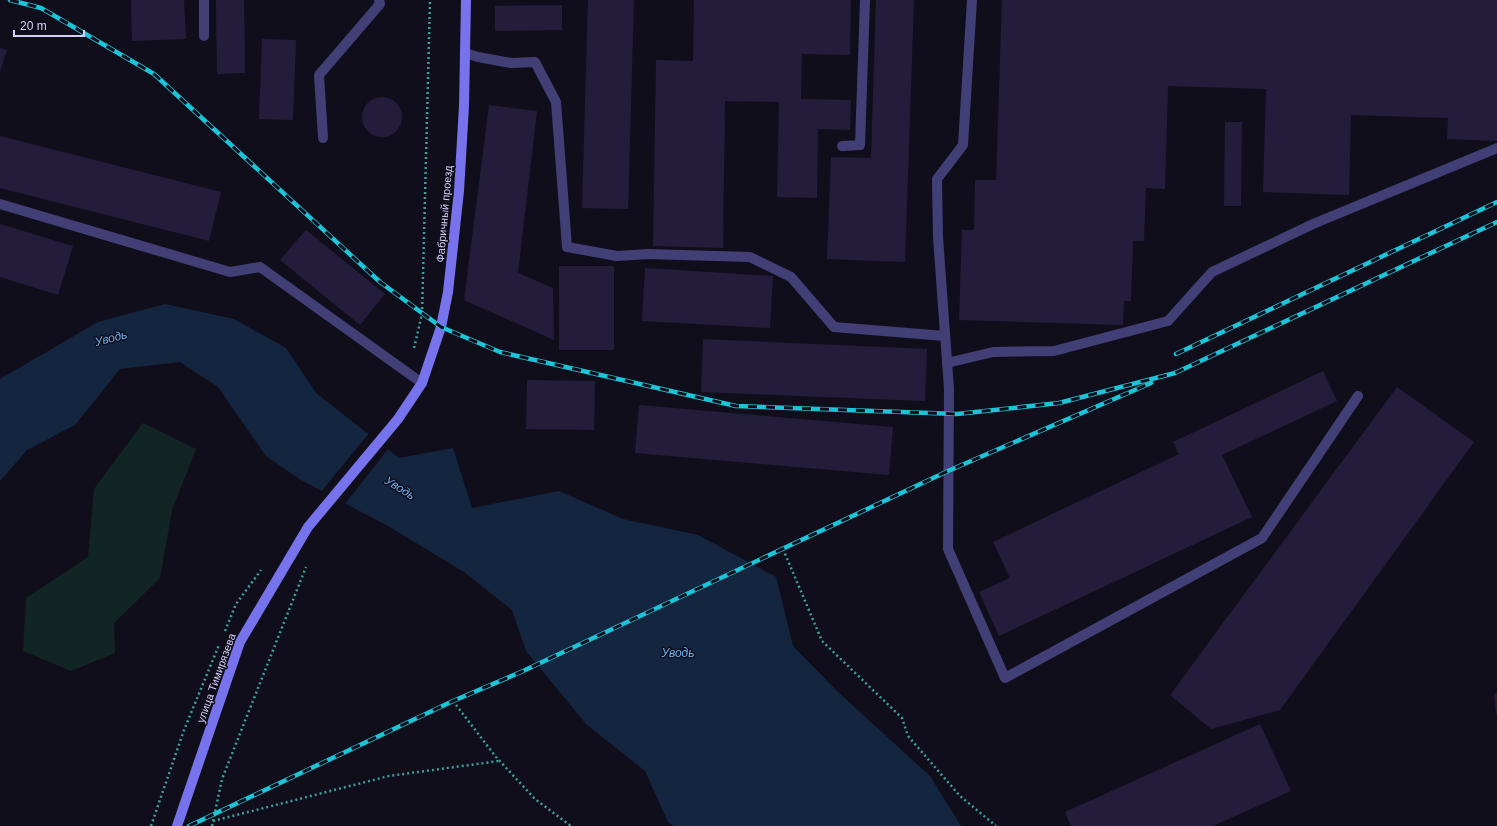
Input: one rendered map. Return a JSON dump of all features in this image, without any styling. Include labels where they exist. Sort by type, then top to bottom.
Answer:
[{"type":"main road","name":"Фабричный проезд","points":[[398,419],[422,383],[441,326],[448,292],[459,192],[464,106],[466,0]]},
{"type":"main road","name":"улица Тимирязева","points":[[177,826],[240,642],[308,527],[398,419]]},
{"type":"lane","points":[[204,0],[204,36]]},
{"type":"lane","points":[[323,138],[319,75],[380,4],[379,0]]},
{"type":"lane","points":[[842,146],[860,144],[865,0]]},
{"type":"lane","points":[[972,0],[963,145],[937,179],[938,237],[948,389],[948,549],[1005,678],[1262,538],[1358,396]]},
{"type":"lane","points":[[465,53],[511,63],[535,62],[556,102],[567,247],[617,256],[648,254],[750,257],[791,277],[834,327],[945,336]]},
{"type":"lane","points":[[947,363],[993,352],[1054,351],[1168,321],[1212,272],[1313,224],[1497,148]]},
{"type":"lane","points":[[0,204],[230,272],[260,267],[422,383]]},
{"type":"path","points":[[408,374],[422,314],[430,0]]},
{"type":"path","points":[[783,549],[822,640],[902,718],[908,736],[960,796],[996,826]]},
{"type":"path","points":[[212,826],[222,779],[306,566]]},
{"type":"path","points":[[453,701],[500,761],[534,798],[571,826]]},
{"type":"path","points":[[213,822],[389,776],[500,761]]},
{"type":"green space","points":[[143,423],[196,449],[172,510],[160,578],[114,623],[115,653],[71,671],[23,651],[26,598],[88,557],[94,489]]},
{"type":"water","name":"Уводь","points":[[165,304],[234,319],[286,348],[316,393],[399,458],[453,448],[472,508],[559,491],[623,519],[698,535],[776,577],[793,646],[839,693],[930,776],[961,826],[674,826],[668,822],[645,771],[586,724],[526,651],[512,610],[464,572],[388,526],[301,480],[266,456],[218,387],[180,362],[120,369],[75,425],[27,450],[0,481],[0,379],[98,322]]},
{"type":"pier","points":[[370,432],[389,448],[344,505],[320,493]]},
{"type":"building","points":[[131,0],[184,0],[186,39],[132,41]]},
{"type":"building","points":[[216,0],[244,0],[245,73],[217,74]]},
{"type":"building","points":[[588,0],[634,0],[628,209],[582,208]]},
{"type":"building","points":[[694,0],[851,0],[850,55],[802,54],[801,99],[851,100],[850,130],[818,129],[817,198],[777,197],[779,102],[725,101],[723,248],[653,246],[656,60],[693,61]]},
{"type":"building","points":[[876,0],[914,0],[905,262],[827,259],[831,157],[871,158]]},
{"type":"building","points":[[1002,0],[1497,0],[1497,141],[1447,139],[1448,118],[1351,115],[1349,195],[1263,192],[1266,89],[1168,86],[1165,189],[1146,188],[1144,241],[1133,241],[1131,301],[1124,301],[1123,325],[959,320],[962,230],[974,230],[975,180],[996,180]]},
{"type":"building","points":[[562,5],[562,30],[495,31],[495,6]]},
{"type":"building","points":[[262,39],[296,40],[293,120],[259,119]]},
{"type":"building","points":[[0,48],[7,50],[0,72]]},
{"type":"building","points":[[386,97],[393,100],[399,106],[402,117],[401,125],[393,134],[386,137],[378,137],[371,134],[363,125],[362,113],[365,106],[374,98]]},
{"type":"building","points":[[489,105],[537,111],[518,273],[553,288],[554,340],[464,300]]},
{"type":"building","points":[[1225,122],[1242,122],[1241,206],[1224,206]]},
{"type":"building","points":[[0,136],[221,192],[209,241],[0,188]]},
{"type":"building","points":[[0,224],[73,246],[58,295],[0,277]]},
{"type":"building","points":[[306,230],[385,294],[360,325],[280,260]]},
{"type":"building","points":[[559,266],[614,266],[614,350],[559,350]]},
{"type":"building","points":[[645,268],[773,276],[770,328],[642,321]]},
{"type":"building","points":[[703,339],[927,349],[925,401],[701,392]]},
{"type":"building","points":[[1323,371],[1337,401],[1222,455],[1252,517],[999,636],[979,592],[1010,578],[993,542],[1179,454],[1173,442]]},
{"type":"building","points":[[527,380],[595,381],[594,430],[526,429]]},
{"type":"building","points":[[1397,387],[1474,442],[1280,710],[1211,729],[1170,695]]},
{"type":"building","points":[[639,405],[893,427],[889,475],[635,453]]},
{"type":"building","points":[[1497,693],[1497,714],[1496,714],[1494,694]]},
{"type":"building","points":[[1260,724],[1291,791],[1213,826],[1071,826],[1065,812]]},
{"type":"railway","points":[[10,0],[41,8],[154,74],[380,282],[441,327],[500,352],[736,406],[957,414],[1059,403],[1175,373],[1497,222]]},
{"type":"railway","points":[[1176,354],[1497,202]]},
{"type":"railway","points":[[189,826],[453,701],[521,672],[948,471],[1151,383]]}]
